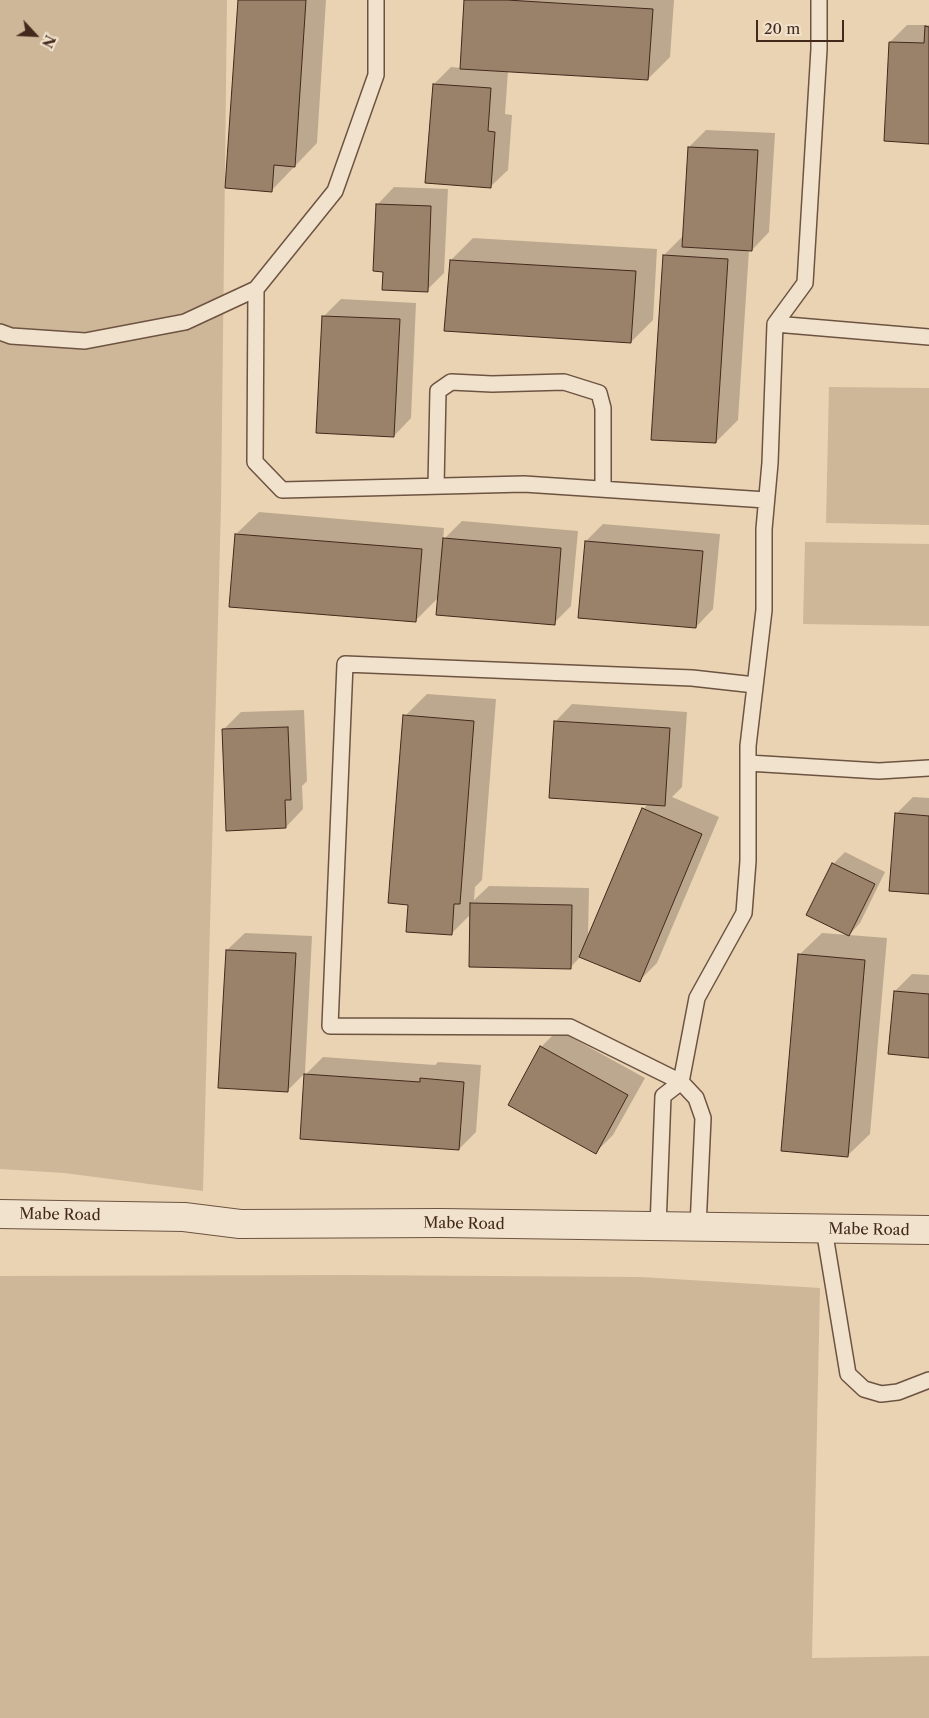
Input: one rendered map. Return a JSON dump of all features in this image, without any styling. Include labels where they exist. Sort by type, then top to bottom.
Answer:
[{"type":"street","name":"Mabe Road","points":[[0,1214],[184,1217],[240,1224],[441,1223],[929,1230]]},
{"type":"lane","points":[[4,336],[94,340],[185,322],[256,290],[335,191],[376,76],[376,0]]},
{"type":"lane","points":[[658,1227],[663,1096],[681,1082],[697,998],[744,913],[748,861],[748,763],[764,610],[766,500],[775,324],[805,283],[819,49],[819,0]]},
{"type":"lane","points":[[256,290],[256,462],[282,490],[524,484],[766,500]]},
{"type":"lane","points":[[775,324],[929,337]]},
{"type":"lane","points":[[436,486],[438,391],[451,382],[492,384],[564,382],[599,393],[603,408],[603,489]]},
{"type":"lane","points":[[698,1227],[703,1118],[696,1098],[681,1082],[570,1027],[330,1026],[345,664],[692,678],[755,685]]},
{"type":"lane","points":[[748,763],[879,771],[929,768]]},
{"type":"lane","points":[[824,1229],[848,1374],[864,1389],[881,1394],[898,1392],[929,1380]]},
{"type":"shaded area","points":[[0,0],[227,0],[221,506],[203,1191],[64,1173],[0,1169]]},
{"type":"shaded area","points":[[829,387],[929,388],[929,525],[826,523]]},
{"type":"shaded area","points":[[805,542],[929,544],[929,626],[803,624]]},
{"type":"shaded area","points":[[350,1275],[641,1277],[820,1288],[812,1658],[929,1656],[929,1718],[0,1718],[0,1276]]},
{"type":"building","points":[[238,0],[306,0],[295,167],[274,165],[272,192],[225,188]]},
{"type":"building","points":[[464,0],[507,0],[653,9],[648,80],[460,69]]},
{"type":"building","points":[[925,26],[929,27],[929,144],[884,141],[889,42],[924,43]]},
{"type":"building","points":[[433,84],[491,88],[488,131],[495,132],[491,188],[425,183]]},
{"type":"building","points":[[688,147],[758,150],[752,251],[682,247]]},
{"type":"building","points":[[376,204],[431,206],[428,292],[382,290],[383,272],[373,271]]},
{"type":"building","points":[[663,255],[728,259],[716,443],[651,440]]},
{"type":"building","points":[[450,260],[636,271],[631,343],[444,331]]},
{"type":"building","points":[[322,316],[400,319],[394,437],[316,433]]},
{"type":"building","points":[[235,534],[422,549],[416,622],[229,607]]},
{"type":"building","points":[[443,538],[561,548],[555,625],[436,615]]},
{"type":"building","points":[[585,541],[703,551],[696,628],[578,618]]},
{"type":"building","points":[[403,715],[474,721],[460,904],[454,904],[452,935],[406,932],[408,905],[388,903]]},
{"type":"building","points":[[554,721],[670,728],[665,806],[549,798]]},
{"type":"building","points":[[288,727],[291,800],[285,800],[286,828],[226,831],[222,729]]},
{"type":"building","points":[[642,808],[702,834],[640,982],[579,957]]},
{"type":"building","points":[[895,813],[929,816],[929,894],[889,891]]},
{"type":"building","points":[[832,863],[875,884],[849,936],[806,915]]},
{"type":"building","points":[[470,903],[572,905],[571,969],[469,967]]},
{"type":"building","points":[[226,950],[296,953],[288,1092],[218,1088]]},
{"type":"building","points":[[798,954],[865,960],[848,1157],[781,1151]]},
{"type":"building","points":[[894,991],[929,994],[929,1058],[888,1054]]},
{"type":"building","points":[[540,1046],[628,1095],[596,1154],[508,1105]]},
{"type":"building","points":[[304,1074],[420,1082],[420,1078],[464,1082],[459,1150],[300,1139]]}]
